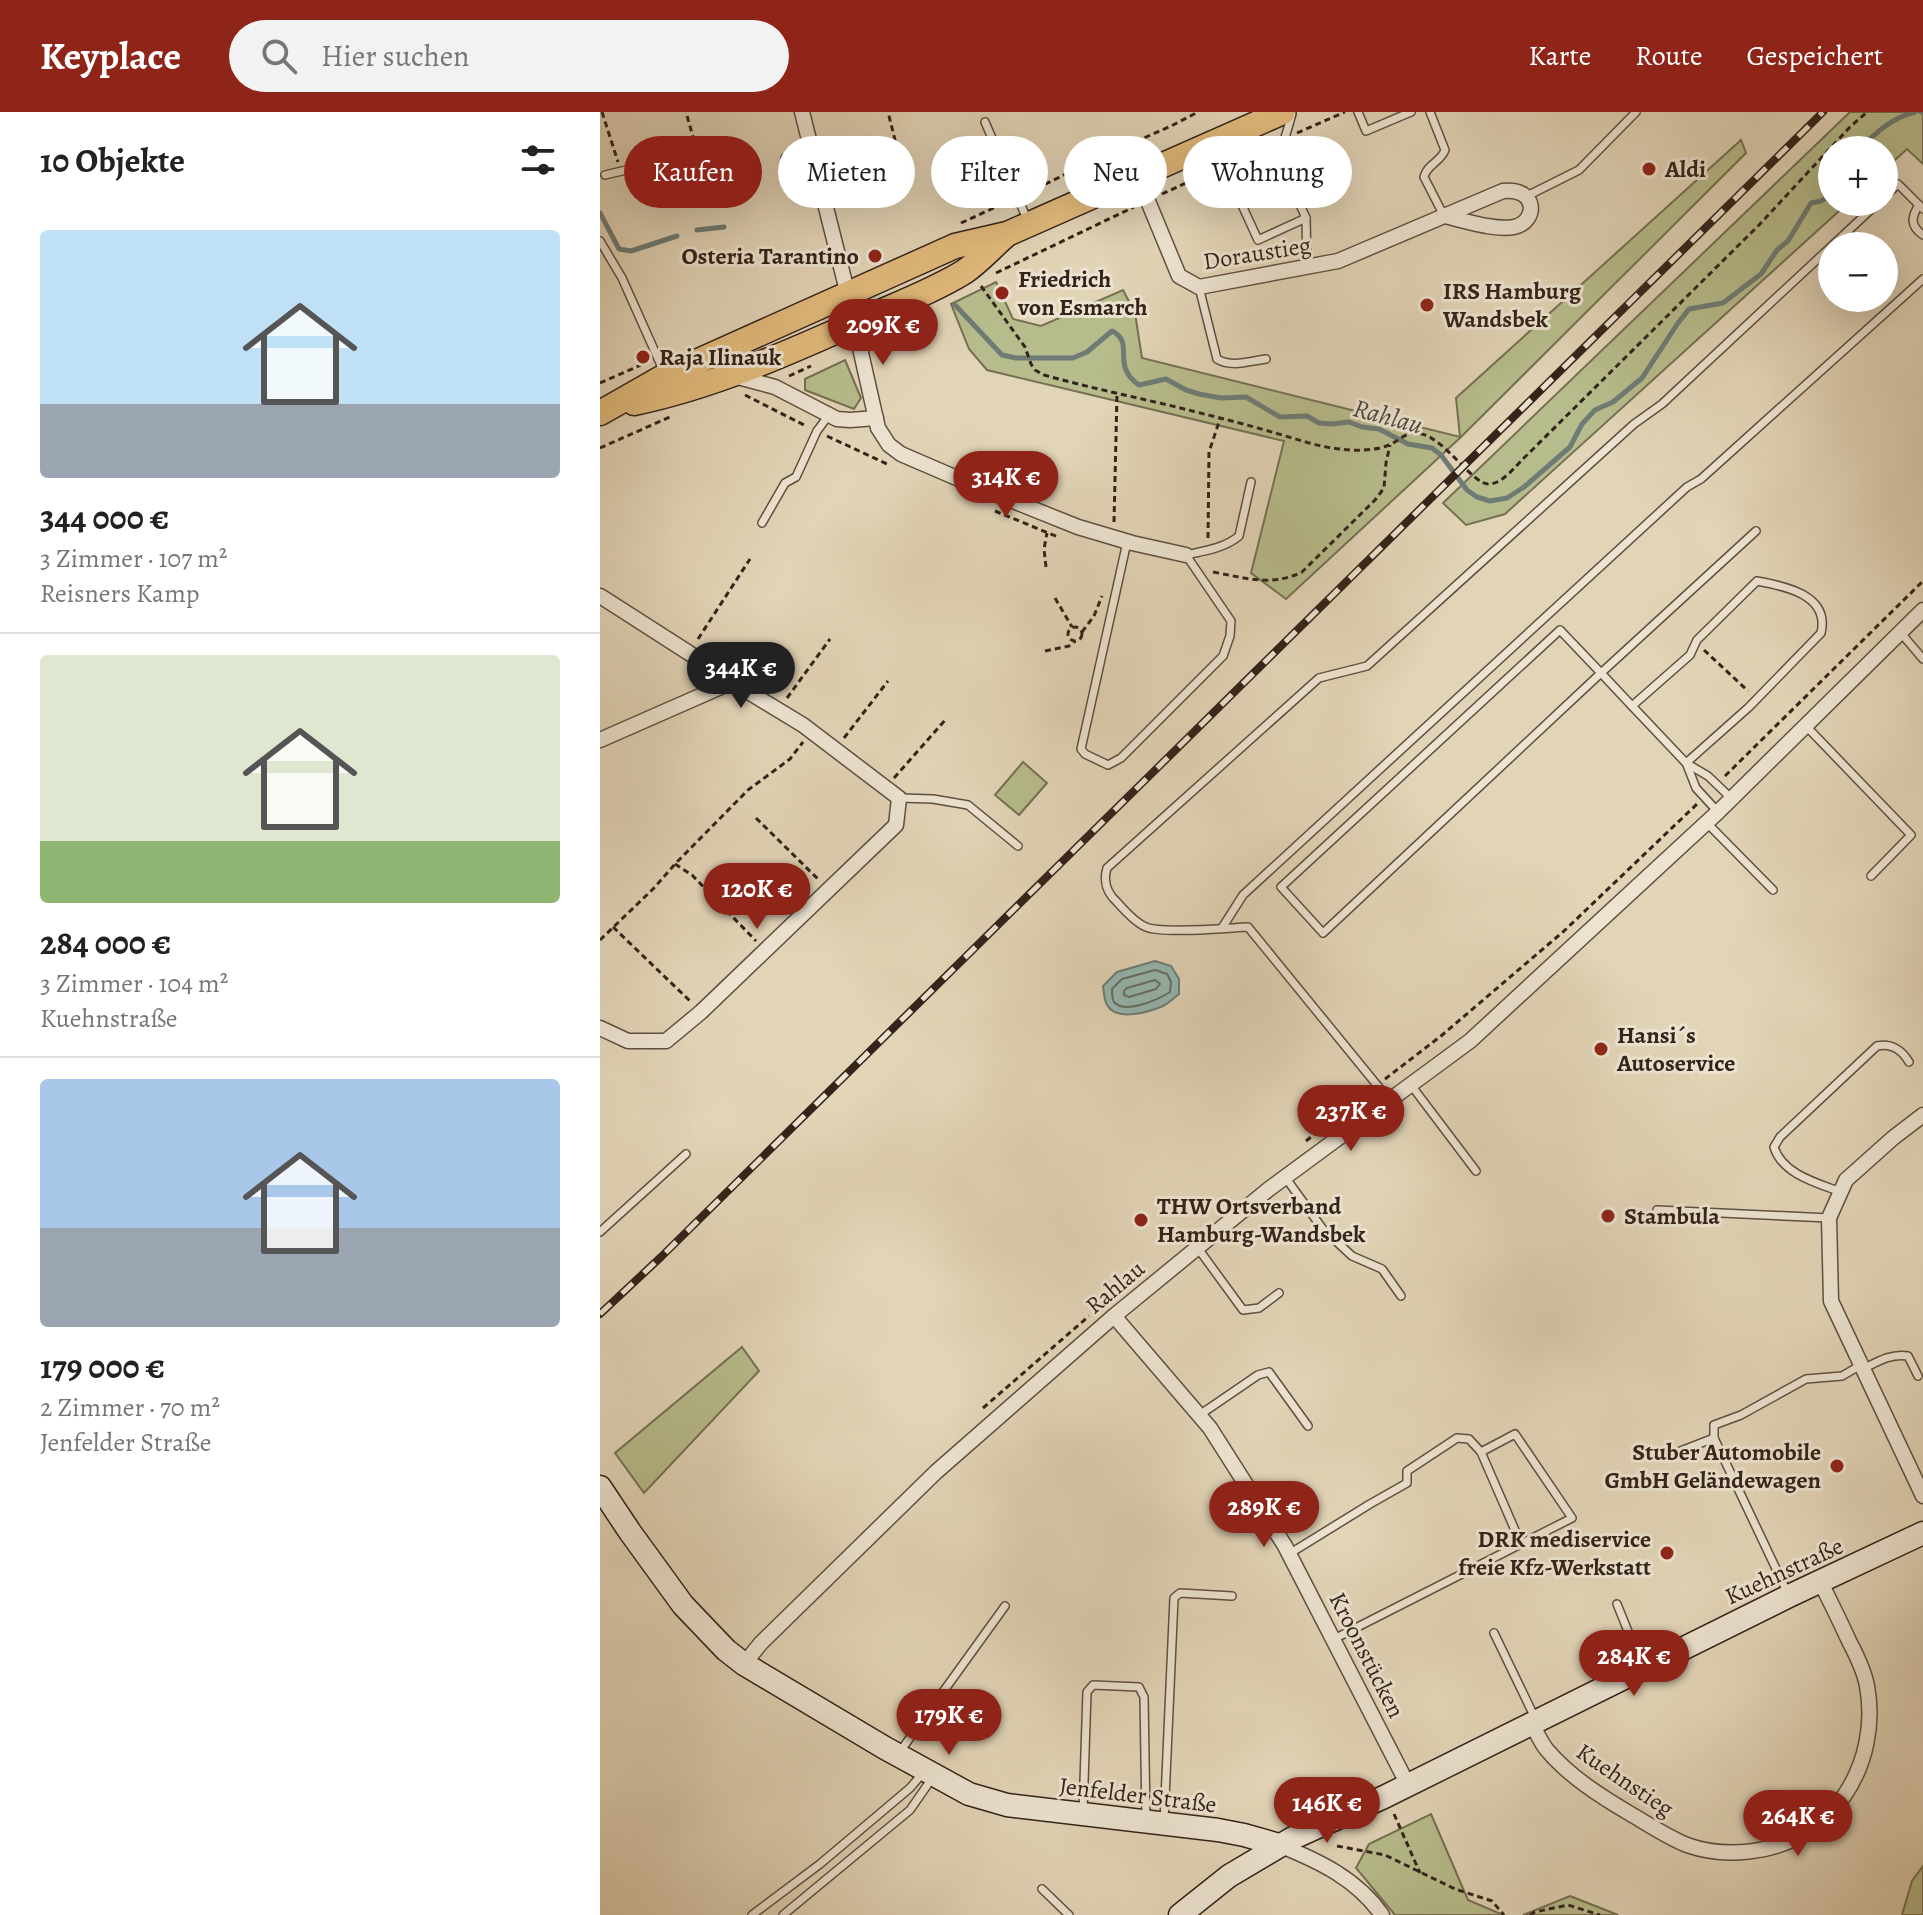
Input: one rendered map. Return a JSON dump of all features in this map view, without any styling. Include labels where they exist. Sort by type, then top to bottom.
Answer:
[{"type":"main road","points":[[1230,136],[1283,112]]},
{"type":"main road","points":[[606,410],[665,376],[955,246],[1007,234],[1067,208]]},
{"type":"main road","points":[[606,410],[669,395],[810,344],[966,271],[1007,234]]},
{"type":"street","points":[[802,112],[808,136]]},
{"type":"street","name":"Doraustieg","points":[[1151,208],[1179,276],[1199,287],[1338,261],[1503,191],[1517,191],[1527,196]]},
{"type":"street","points":[[1444,216],[1515,227],[1521,225],[1530,214],[1527,196]]},
{"type":"street","points":[[826,208],[876,418],[882,436],[889,445],[901,454],[1078,527],[1186,555]]},
{"type":"street","points":[[730,375],[775,387],[844,420],[876,418]]},
{"type":"street","points":[[600,596],[812,731],[899,798],[896,825],[701,1012],[666,1041],[628,1041],[600,1028]]},
{"type":"street","name":"Rahlau","points":[[744,1664],[761,1643],[936,1472],[1114,1316],[1285,1177],[1470,1041],[1707,823],[1923,610]]},
{"type":"street","points":[[600,740],[732,682]]},
{"type":"street","points":[[1923,1115],[1846,1180],[1829,1218],[1831,1301],[1923,1496]]},
{"type":"street","name":"Kroonstücken","points":[[1114,1316],[1210,1428],[1289,1554],[1408,1785]]},
{"type":"street","name":"Jenfelder Straße","points":[[600,1487],[683,1605],[711,1635],[744,1664],[897,1755],[969,1794],[1007,1805],[1231,1833],[1279,1845],[1313,1859],[1355,1884],[1382,1915]]},
{"type":"street","name":"Kuehnstraße","points":[[1180,1915],[1229,1876],[1279,1845],[1923,1533]]},
{"type":"street","name":"Kuehnstieg","points":[[1534,1723],[1546,1749],[1573,1775],[1622,1809],[1688,1845],[1718,1851],[1755,1851],[1796,1838],[1827,1816],[1851,1785],[1866,1750],[1870,1720],[1865,1674],[1820,1581]]},
{"type":"lane","points":[[1285,136],[1292,112]]},
{"type":"lane","points":[[1358,112],[1366,131],[1411,112]]},
{"type":"lane","points":[[1430,112],[1445,150],[1440,160],[1426,169],[1424,177],[1444,216]]},
{"type":"lane","points":[[1527,196],[1579,170],[1636,112]]},
{"type":"lane","points":[[985,122],[1030,224]]},
{"type":"lane","points":[[605,175],[624,170]]},
{"type":"lane","points":[[1898,184],[1921,207],[1914,213],[1913,222],[1916,230],[1923,235]]},
{"type":"lane","points":[[1243,208],[1258,240],[1306,218]]},
{"type":"lane","points":[[1302,208],[1306,218],[1307,267]]},
{"type":"lane","points":[[1390,1101],[1248,927],[1163,930],[1145,927],[1114,900],[1107,888],[1107,868],[1319,678],[1367,666],[1634,424],[1662,404],[1864,216]]},
{"type":"lane","points":[[600,241],[622,278],[665,376]]},
{"type":"lane","points":[[1222,928],[1243,895],[1687,487],[1701,479],[1923,279]]},
{"type":"lane","points":[[1199,287],[1217,359],[1234,364],[1266,359]]},
{"type":"lane","points":[[762,523],[785,483],[796,477],[817,431],[829,415]]},
{"type":"lane","points":[[1120,540],[1081,749],[1108,765],[1121,758],[1223,656],[1231,621],[1186,555],[1212,549],[1239,536],[1251,482]]},
{"type":"lane","points":[[1732,799],[1708,776],[1686,763],[1601,673],[1560,630],[1281,887],[1323,933],[1601,673],[1756,531]]},
{"type":"lane","points":[[1632,706],[1690,655],[1697,640],[1757,581],[1802,593],[1816,607],[1823,618],[1821,633],[1756,699],[1686,763]]},
{"type":"lane","points":[[1900,632],[1923,659]]},
{"type":"lane","points":[[1806,726],[1911,835],[1871,876]]},
{"type":"lane","points":[[1686,763],[1696,788],[1718,812]]},
{"type":"lane","points":[[899,798],[933,799],[968,805],[1018,846]]},
{"type":"lane","points":[[1707,823],[1773,890]]},
{"type":"lane","points":[[1841,1192],[1799,1175],[1777,1157],[1774,1147],[1780,1137],[1877,1046],[1893,1046],[1909,1062]]},
{"type":"lane","points":[[1411,1085],[1476,1171]]},
{"type":"lane","points":[[600,1232],[686,1154]]},
{"type":"lane","points":[[1285,1177],[1322,1228],[1352,1256],[1382,1269],[1401,1296]]},
{"type":"lane","points":[[1657,1210],[1829,1218]]},
{"type":"lane","points":[[1197,1247],[1243,1310],[1259,1308],[1279,1293]]},
{"type":"lane","points":[[1789,1596],[1714,1438],[1714,1425],[1741,1415],[1806,1379],[1842,1376],[1886,1358],[1908,1356],[1918,1376]]},
{"type":"lane","points":[[1198,1416],[1258,1375],[1269,1372],[1308,1426]]},
{"type":"lane","points":[[1334,1639],[1572,1518],[1515,1434],[1481,1452]]},
{"type":"lane","points":[[1289,1554],[1407,1483],[1407,1471],[1457,1438],[1469,1439],[1481,1452],[1521,1544]]},
{"type":"lane","points":[[1668,1456],[1714,1438]]},
{"type":"lane","points":[[1155,1822],[1174,1598],[1180,1593],[1232,1596]]},
{"type":"lane","points":[[1617,1604],[1643,1668]]},
{"type":"lane","points":[[897,1755],[1005,1606]]},
{"type":"lane","points":[[1494,1633],[1534,1723]]},
{"type":"lane","points":[[1083,1814],[1087,1692],[1093,1685],[1139,1687],[1144,1697],[1155,1822]]},
{"type":"lane","points":[[752,1915],[820,1864],[930,1773]]},
{"type":"lane","points":[[783,1915],[910,1810],[930,1773]]},
{"type":"lane","points":[[1042,1889],[1069,1915]]},
{"type":"path","points":[[602,112],[621,171]]},
{"type":"path","points":[[686,112],[693,136]]},
{"type":"path","points":[[888,112],[894,136]]},
{"type":"path","points":[[1290,136],[1342,112]]},
{"type":"path","points":[[978,282],[1021,341],[1035,370],[1055,378],[1341,450],[1357,451],[1390,445],[1407,434],[1423,434],[1440,443],[1483,483],[1490,484],[1499,480],[1759,225],[1867,112]]},
{"type":"path","points":[[989,276],[1133,208]]},
{"type":"path","points":[[762,383],[783,379],[821,361]]},
{"type":"path","points":[[1117,394],[1120,540]]},
{"type":"path","points":[[600,448],[676,414]]},
{"type":"path","points":[[1212,549],[1208,539],[1209,452],[1221,418]]},
{"type":"path","points":[[1196,569],[1267,581],[1290,578],[1302,572],[1384,488],[1390,445]]},
{"type":"path","points":[[1046,567],[1044,549],[1047,533]]},
{"type":"path","points":[[689,653],[750,559]]},
{"type":"path","points":[[1717,784],[1923,581]]},
{"type":"path","points":[[1045,651],[1069,646],[1080,639],[1094,616],[1103,592]]},
{"type":"path","points":[[1055,598],[1072,627]]},
{"type":"path","points":[[1075,641],[1070,639],[1068,630],[1078,627],[1082,632]]},
{"type":"path","points":[[778,710],[830,639]]},
{"type":"path","points":[[1697,640],[1756,699]]},
{"type":"path","points":[[835,749],[888,681]]},
{"type":"path","points":[[885,787],[947,718]]},
{"type":"path","points":[[600,940],[748,790],[790,759],[812,731]]},
{"type":"path","points":[[1307,1141],[1441,1036],[1564,931],[1703,797]]},
{"type":"path","points":[[756,818],[828,889]]},
{"type":"path","points":[[675,864],[692,875],[765,950]]},
{"type":"path","points":[[613,927],[701,1012]]},
{"type":"path","points":[[983,1408],[1093,1313]]},
{"type":"path","points":[[1394,1814],[1420,1873]]},
{"type":"path","points":[[1337,1846],[1385,1855],[1455,1889],[1492,1901],[1504,1915]]},
{"type":"path","points":[[1530,1915],[1568,1905],[1600,1915]]},
{"type":"green space","points":[[1850,112],[1923,112],[1923,164],[1907,149],[1898,157],[1898,136],[1825,136]]},
{"type":"green space","points":[[1741,140],[1746,153],[1461,437],[1286,599],[1251,573],[1284,441],[987,370],[969,349],[951,304],[996,282],[1013,319],[1041,326],[1123,290],[1135,313],[1142,358],[1460,437],[1456,398]]},
{"type":"green space","points":[[1818,143],[1818,216],[1834,216],[1505,514],[1466,525],[1443,503]]},
{"type":"green space","points":[[845,360],[861,398],[854,409],[805,390],[805,379]]},
{"type":"green space","points":[[1023,762],[1047,783],[1019,815],[995,795]]},
{"type":"green space","points":[[742,1347],[759,1371],[644,1493],[615,1453]]},
{"type":"green space","points":[[1431,1814],[1468,1900],[1503,1915],[1395,1915],[1356,1868],[1369,1844]]},
{"type":"green space","points":[[1923,1866],[1923,1915],[1902,1915],[1912,1881]]},
{"type":"green space","points":[[1570,1896],[1618,1915],[1523,1915]]},
{"type":"water","points":[[1155,961],[1171,966],[1179,979],[1179,994],[1163,1006],[1142,1013],[1125,1014],[1111,1010],[1106,1003],[1103,986],[1117,972]]},
{"type":"waterway","name":"Rahlau","points":[[1874,136],[1891,122],[1915,112]]},
{"type":"waterway","name":"Rahlau","points":[[955,305],[1002,355],[1016,358],[1073,358],[1087,352],[1112,331],[1122,342],[1126,370],[1139,385],[1166,379],[1199,394],[1221,398],[1246,397],[1280,417],[1307,416],[1319,423],[1349,422],[1379,429],[1408,444],[1432,448],[1441,455],[1467,490],[1490,501],[1507,498],[1524,487],[1570,447],[1582,424],[1595,410],[1613,402],[1642,378],[1689,309],[1723,303],[1761,274],[1777,250],[1788,241],[1811,203],[1818,202]]},
{"type":"waterway","name":"Rahlau","points":[[600,213],[619,249],[631,251],[677,236]]},
{"type":"waterway","name":"Rahlau","points":[[697,230],[724,227]]},
{"type":"railway","points":[[600,1314],[1823,112]]},
{"type":"place","name":"Aldi","points":[[1649,169]]},
{"type":"place","name":"Osteria Tarantino","points":[[875,256]]},
{"type":"place","name":"Friedrich von Esmarch","points":[[1002,293]]},
{"type":"place","name":"IRS Hamburg Wandsbek","points":[[1427,305]]},
{"type":"place","name":"Raja Ilinauk","points":[[643,357]]},
{"type":"place","name":"Hansi´s Autoservice","points":[[1601,1049]]},
{"type":"place","name":"Stambula","points":[[1608,1216]]},
{"type":"place","name":"THW Ortsverband Hamburg-Wandsbek","points":[[1141,1220]]},
{"type":"place","name":"Stuber Automobile GmbH Geländewagen","points":[[1837,1466]]},
{"type":"place","name":"DRK mediservice freie Kfz-Werkstatt","points":[[1667,1553]]}]
